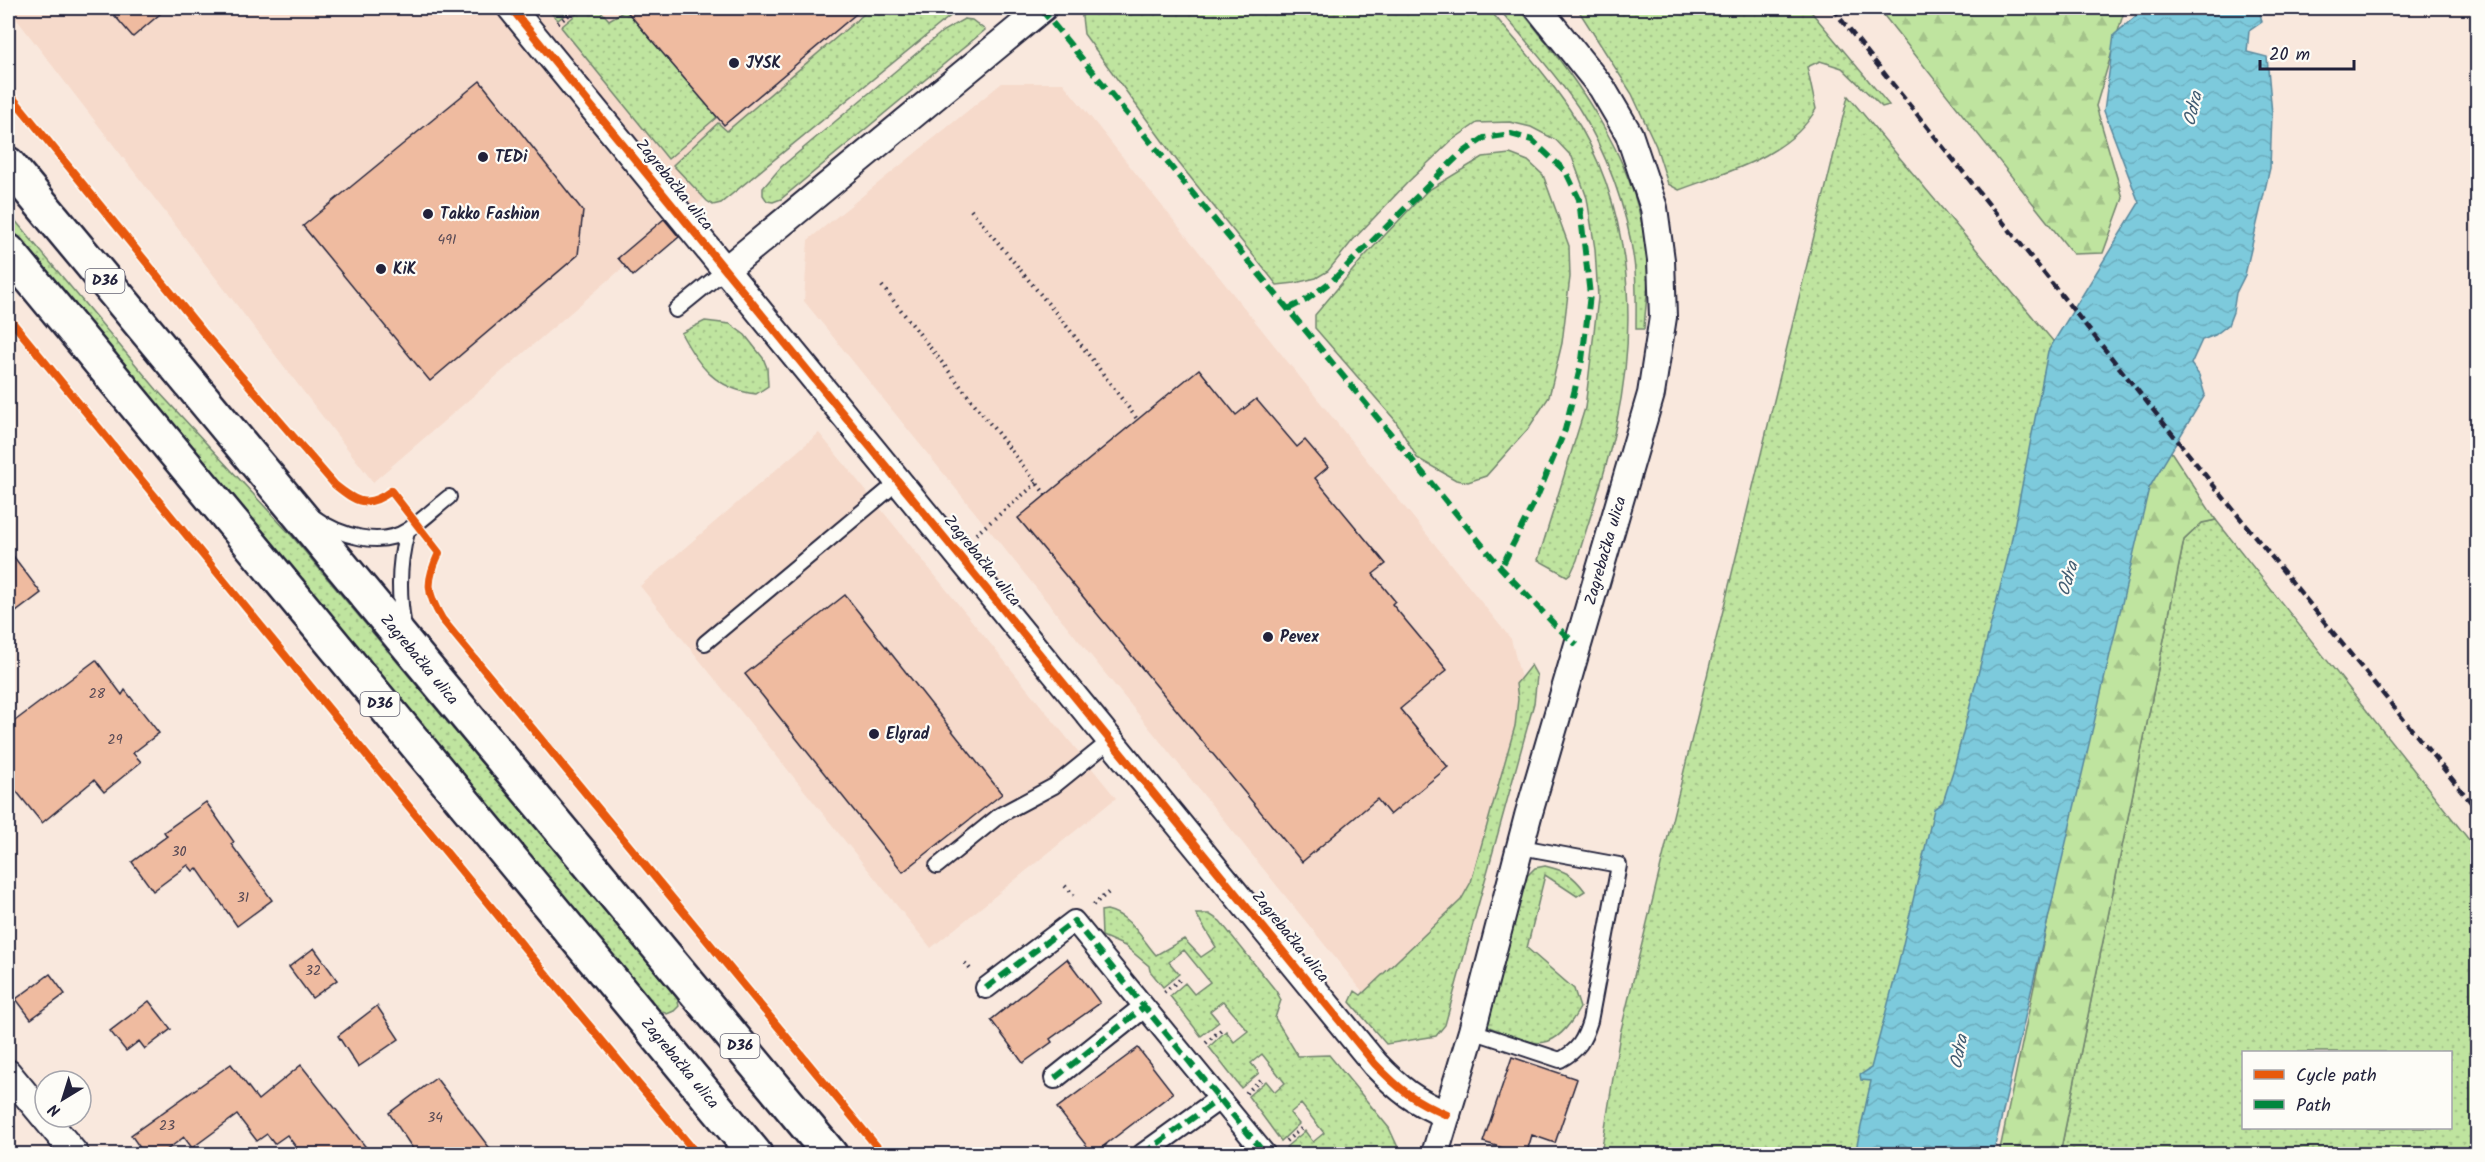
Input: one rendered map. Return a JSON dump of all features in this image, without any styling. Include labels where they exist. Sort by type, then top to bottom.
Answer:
[{"type":"main road","name":"Zagrebačka ulica","points":[[8,164],[830,1155]]},
{"type":"main road","name":"Zagrebačka ulica","points":[[8,251],[755,1155]]},
{"type":"street","name":"Zagrebačka ulica","points":[[511,8],[1375,1064],[1400,1090],[1424,1105],[1447,1115]]},
{"type":"street","points":[[725,270],[1041,8]]},
{"type":"street","name":"Zagrebačka ulica","points":[[1435,1155],[1472,1032],[1521,847],[1651,394],[1663,317],[1661,260],[1654,208],[1629,134],[1602,88],[1538,8]]},
{"type":"street","points":[[987,988],[1074,921],[1264,1155]]},
{"type":"street","points":[[1055,1078],[1144,1008]]},
{"type":"street","points":[[8,1073],[75,1155]]},
{"type":"street","points":[[1143,1155],[1219,1099]]},
{"type":"lane","points":[[676,310],[725,270]]},
{"type":"lane","points":[[705,643],[899,482]]},
{"type":"lane","points":[[281,492],[324,524],[347,534],[366,538],[388,537],[407,532],[448,497]]},
{"type":"lane","points":[[407,532],[399,567],[407,645]]},
{"type":"lane","points":[[937,867],[1000,815],[1054,786],[1111,740]]},
{"type":"lane","points":[[1472,1032],[1560,1060],[1572,1054],[1582,1044],[1590,1021],[1619,865],[1521,847]]},
{"type":"path","points":[[550,29],[578,8]]},
{"type":"path","points":[[971,210],[1069,329],[1137,419]]},
{"type":"path","points":[[882,286],[1046,495]]},
{"type":"path","points":[[975,535],[1037,483]]},
{"type":"path","points":[[1088,910],[1110,892]]},
{"type":"path","points":[[1105,1145],[1113,1155]]},
{"type":"shaded area","points":[[8,8],[926,8],[373,482]]},
{"type":"shaded area","points":[[1002,83],[1063,83],[1511,639],[1527,702],[1448,1014],[1392,1028],[804,301],[808,240]]},
{"type":"shaded area","points":[[819,433],[1116,798],[931,948],[640,586]]},
{"type":"green space","points":[[546,8],[573,8],[558,20]]},
{"type":"green space","points":[[584,8],[598,8],[609,20],[626,10],[717,117],[668,159],[561,27]]},
{"type":"green space","points":[[871,8],[960,8],[721,203],[713,205],[707,201],[673,165],[718,123],[727,131]]},
{"type":"green space","points":[[1081,8],[1488,8],[1551,84],[1570,110],[1590,146],[1606,184],[1617,223],[1624,263],[1628,303],[1623,385],[1608,459],[1571,573],[1567,576],[1538,560],[1585,408],[1598,298],[1595,249],[1587,198],[1572,157],[1556,140],[1531,127],[1510,122],[1477,123],[1451,141],[1408,182],[1353,240],[1328,271],[1316,278],[1277,285],[1178,162],[1084,34]]},
{"type":"green space","points":[[1498,8],[1519,8],[1587,99],[1623,165],[1636,200],[1644,237],[1648,288],[1644,329],[1636,329],[1635,269],[1631,241],[1621,201],[1598,142],[1569,94]]},
{"type":"green space","points":[[1577,8],[1808,8],[1889,105],[1882,107],[1842,68],[1820,61],[1807,67],[1816,109],[1805,125],[1790,139],[1774,151],[1737,169],[1679,190],[1668,184],[1656,146],[1632,94]]},
{"type":"green space","points":[[1878,8],[2125,8],[2096,106],[2123,198],[2103,253],[2073,254]]},
{"type":"green space","points":[[964,19],[972,20],[985,30],[781,199],[773,202],[767,201],[763,195],[763,188],[781,167],[943,31]]},
{"type":"green space","points":[[1848,96],[2068,359],[1873,1154],[1601,1154],[1620,1034]]},
{"type":"green space","points":[[1510,154],[1528,161],[1543,175],[1569,246],[1570,277],[1562,343],[1549,397],[1528,429],[1486,476],[1468,482],[1456,480],[1417,458],[1395,420],[1315,328],[1315,315],[1363,258],[1427,191],[1483,157]]},
{"type":"green space","points":[[8,212],[157,390],[291,535],[677,997],[679,1006],[674,1011],[667,1014],[659,1010],[8,227]]},
{"type":"green space","points":[[705,321],[730,324],[745,335],[763,358],[767,368],[768,386],[756,394],[742,391],[719,381],[702,366],[681,333]]},
{"type":"green space","points":[[2162,438],[2216,520],[2202,523],[2184,540],[2060,1154],[1999,1154],[2135,502]]},
{"type":"green space","points":[[2216,520],[2477,850],[2477,1154],[2060,1154],[2184,540],[2202,523]]},
{"type":"green space","points":[[1531,665],[1537,676],[1534,703],[1445,1025],[1436,1036],[1386,1044],[1350,1002],[1355,991],[1361,995],[1461,900],[1471,882],[1515,726],[1518,699],[1516,684]]},
{"type":"green space","points":[[1545,866],[1568,874],[1585,891],[1577,896],[1545,875],[1527,948],[1574,989],[1580,1008],[1559,1035],[1549,1041],[1538,1043],[1484,1025],[1527,876],[1535,868]]},
{"type":"green space","points":[[1107,910],[1129,922],[1156,955],[1184,939],[1201,957],[1216,947],[1196,914],[1209,914],[1220,921],[1276,991],[1281,1000],[1275,1018],[1298,1056],[1329,1055],[1389,1128],[1401,1154],[1292,1154],[1286,1147],[1305,1131],[1313,1142],[1324,1133],[1301,1104],[1290,1113],[1299,1124],[1281,1141],[1248,1096],[1266,1081],[1275,1092],[1285,1083],[1262,1054],[1251,1063],[1259,1073],[1241,1088],[1209,1047],[1226,1031],[1234,1042],[1248,1031],[1223,1001],[1210,1011],[1219,1022],[1201,1036],[1170,996],[1185,983],[1194,994],[1210,982],[1184,950],[1169,962],[1179,974],[1163,987],[1150,971],[1149,966],[1125,946],[1102,936],[1101,911]]},
{"type":"water","name":"Odra","points":[[2145,8],[2262,8],[2259,9],[2262,22],[2249,31],[2247,52],[2267,57],[2272,114],[2270,168],[2245,275],[2236,293],[2228,325],[2215,335],[2202,340],[2191,364],[2199,375],[2205,395],[2149,488],[1993,1154],[1855,1154],[1871,1081],[1861,1080],[1860,1075],[1871,1068],[1898,966],[1934,809],[1943,802],[1954,768],[2009,553],[2048,351],[2139,203],[2104,111],[2114,35]]},
{"type":"building","points":[[108,8],[167,8],[133,37]]},
{"type":"building","name":"JYSK","points":[[624,8],[863,8],[724,125]]},
{"type":"building","points":[[480,81],[583,211],[578,255],[430,381],[303,226]]},
{"type":"building","points":[[664,219],[679,237],[633,276],[618,258]]},
{"type":"building","name":"Pevex","points":[[1199,369],[1236,415],[1256,399],[1297,447],[1305,440],[1328,467],[1315,478],[1386,564],[1373,574],[1395,601],[1392,604],[1447,670],[1400,709],[1448,767],[1390,815],[1377,799],[1302,862],[1018,518]]},
{"type":"building","points":[[8,549],[41,593],[8,618]]},
{"type":"building","name":"Elgrad","points":[[845,595],[1002,794],[903,872],[745,674]]},
{"type":"building","points":[[96,660],[122,695],[125,690],[159,733],[133,753],[141,762],[104,792],[94,780],[42,823],[8,781],[8,726]]},
{"type":"building","points":[[206,802],[234,842],[231,844],[272,900],[237,926],[197,868],[193,871],[188,865],[153,891],[132,862],[167,836],[164,832]]},
{"type":"building","points":[[314,948],[337,980],[312,998],[289,967]]},
{"type":"building","points":[[1067,959],[1100,1003],[1050,1039],[1052,1042],[1023,1063],[991,1020]]},
{"type":"building","points":[[50,974],[65,994],[31,1019],[16,999]]},
{"type":"building","points":[[149,1001],[171,1029],[145,1049],[139,1041],[126,1051],[110,1031]]},
{"type":"building","points":[[377,1006],[399,1039],[358,1067],[338,1036]]},
{"type":"building","points":[[1138,1048],[1173,1093],[1093,1154],[1057,1108]]},
{"type":"building","points":[[1512,1057],[1577,1079],[1555,1143],[1532,1135],[1526,1155],[1483,1142]]},
{"type":"building","points":[[231,1064],[258,1100],[301,1065],[372,1155],[302,1155],[287,1135],[274,1144],[267,1134],[257,1141],[237,1115],[192,1148],[184,1137],[160,1155],[145,1155],[131,1135]]},
{"type":"building","points":[[436,1078],[495,1155],[417,1155],[389,1113]]},
{"type":"railway","points":[[1832,8],[2210,481],[2478,811]]},
{"type":"marked path","points":[[1041,9],[1501,568],[1577,645]]},
{"type":"marked path","points":[[1288,309],[1306,300],[1333,280],[1458,156],[1484,138],[1511,134],[1532,140],[1566,172],[1579,199],[1590,295],[1582,360],[1565,430],[1537,497],[1501,568]]},
{"type":"marked path","points":[[986,988],[1074,921],[1265,1154]]},
{"type":"marked path","points":[[1055,1078],[1144,1007]]},
{"type":"marked path","points":[[1143,1154],[1219,1099]]},
{"type":"cycle path","points":[[511,8],[1375,1064],[1408,1094],[1447,1115]]},
{"type":"cycle path","points":[[8,92],[203,332],[335,485],[349,496],[362,501],[375,500],[391,491],[439,553],[432,571],[430,586],[433,601],[442,619],[883,1154]]},
{"type":"cycle path","points":[[8,317],[541,968],[697,1154]]},
{"type":"place","name":"JYSK","points":[[734,63]]},
{"type":"place","name":"TEDi","points":[[483,157]]},
{"type":"place","name":"Takko Fashion","points":[[428,214]]},
{"type":"place","name":"KiK","points":[[381,269]]},
{"type":"place","name":"Pevex","points":[[1268,637]]},
{"type":"place","name":"Elgrad","points":[[874,734]]}]
